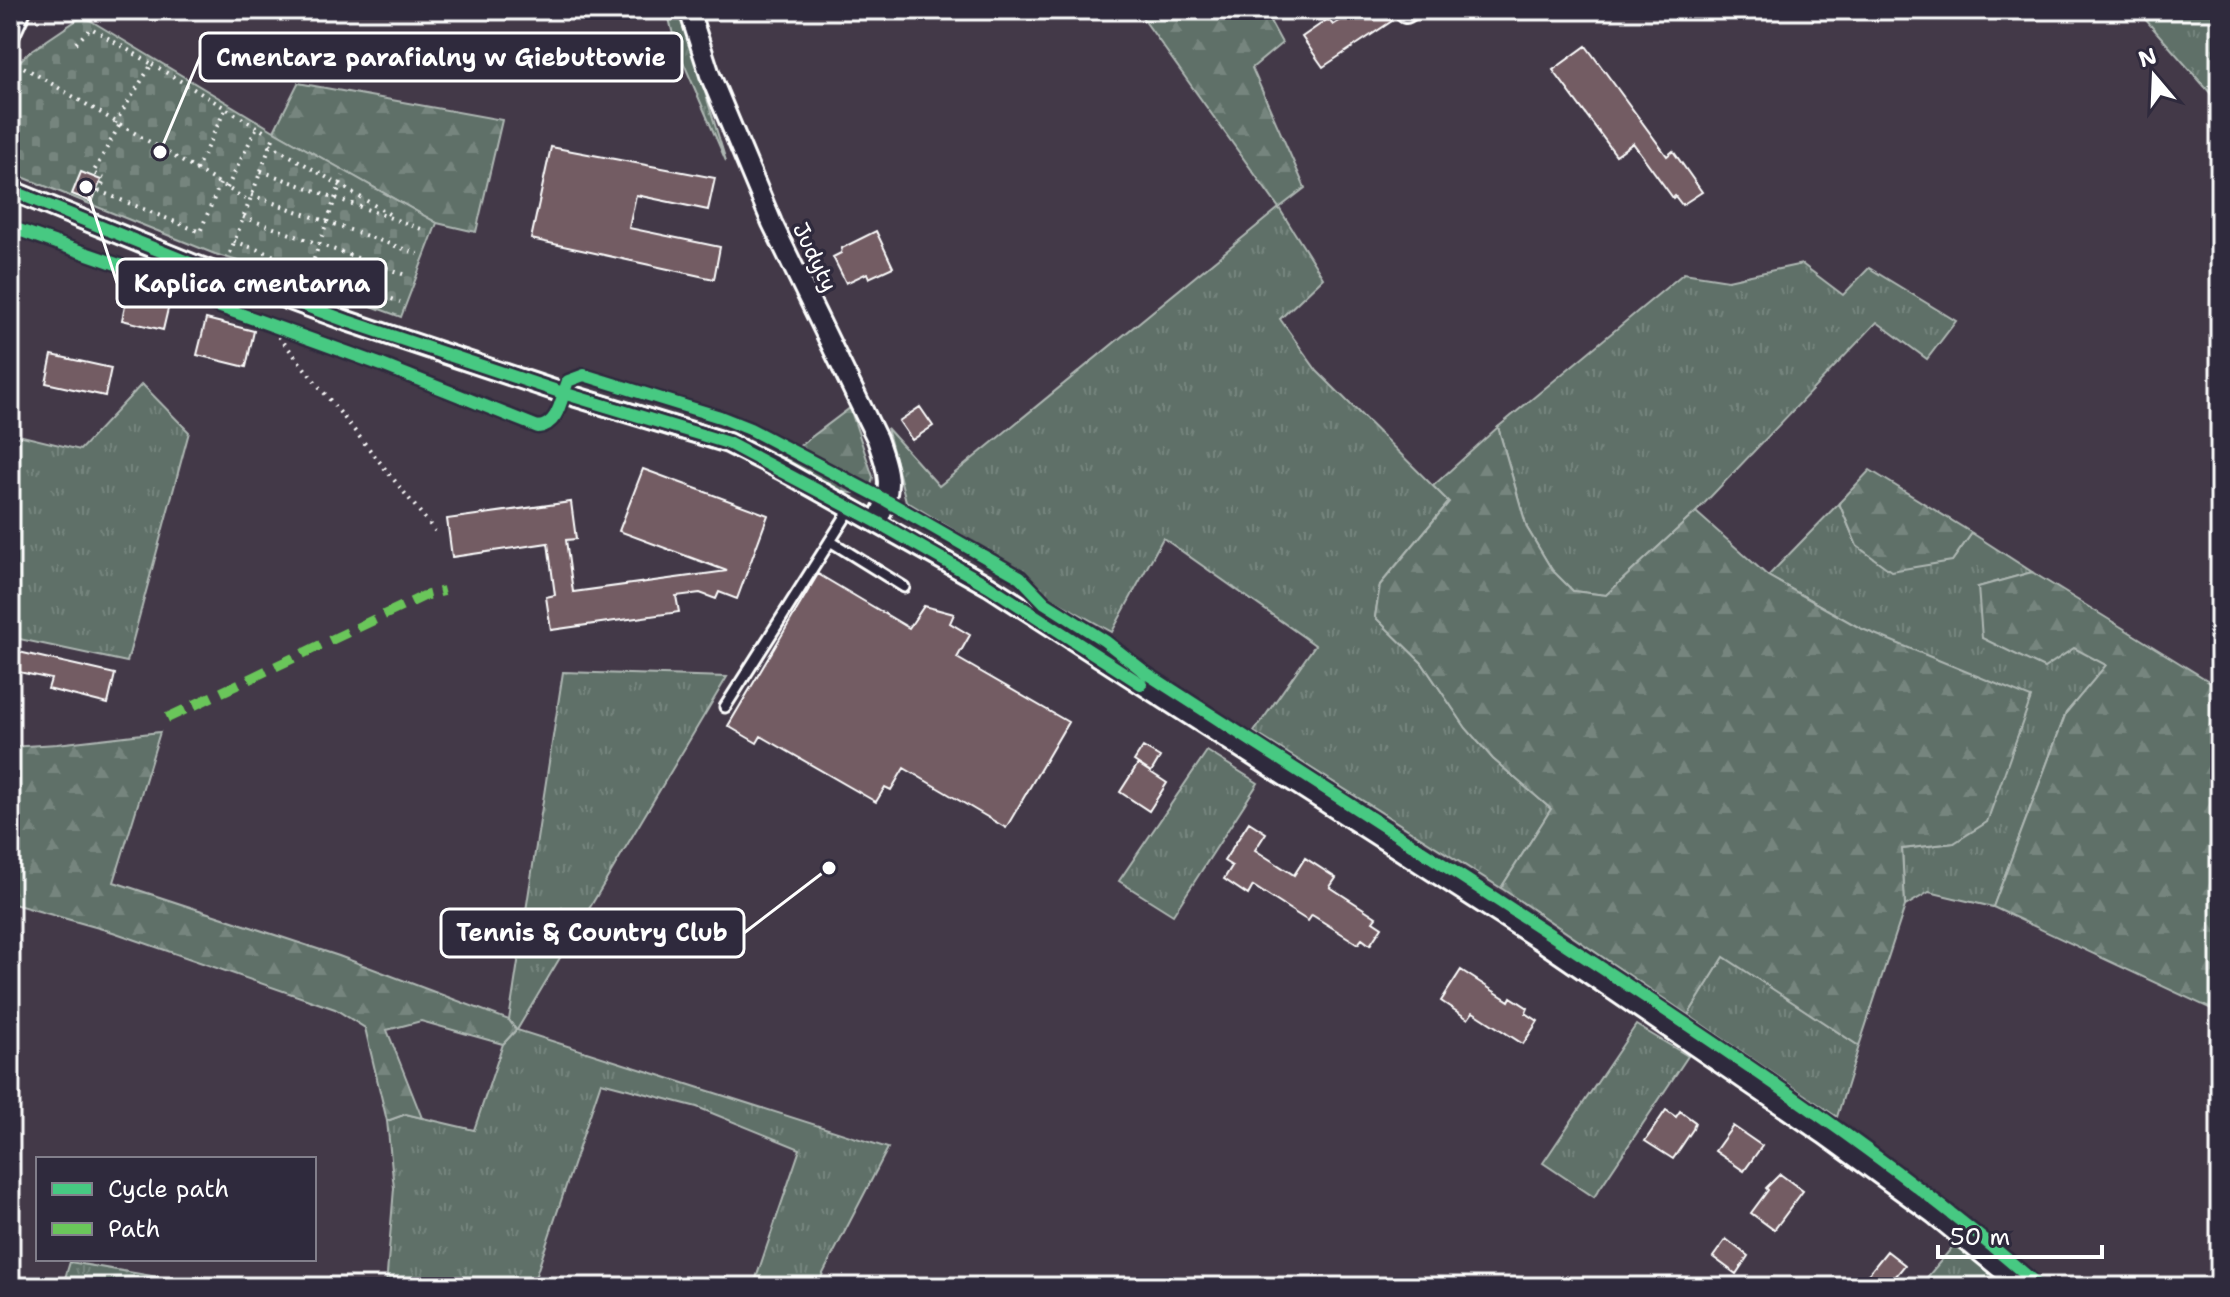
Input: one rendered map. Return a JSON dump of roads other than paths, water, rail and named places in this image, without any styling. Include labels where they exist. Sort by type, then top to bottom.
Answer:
[{"type":"street","points":[[10,34],[21,10]]},
{"type":"street","name":"Judyty","points":[[689,10],[710,75],[772,223],[877,439],[887,466],[889,490],[877,522]]},
{"type":"street","points":[[10,190],[195,265],[347,321],[563,393],[728,443],[877,522],[1001,593],[1600,979],[1869,1166],[2023,1287]]},
{"type":"lane","points":[[725,707],[851,508]]},
{"type":"lane","points":[[830,541],[904,587]]},
{"type":"place","name":"Cmentarz parafialny w Giebułtowie","points":[[160,152]]},
{"type":"place","name":"Kaplica cmentarna","points":[[86,187]]},
{"type":"place","name":"Tennis & Country Club","points":[[829,868]]}]
